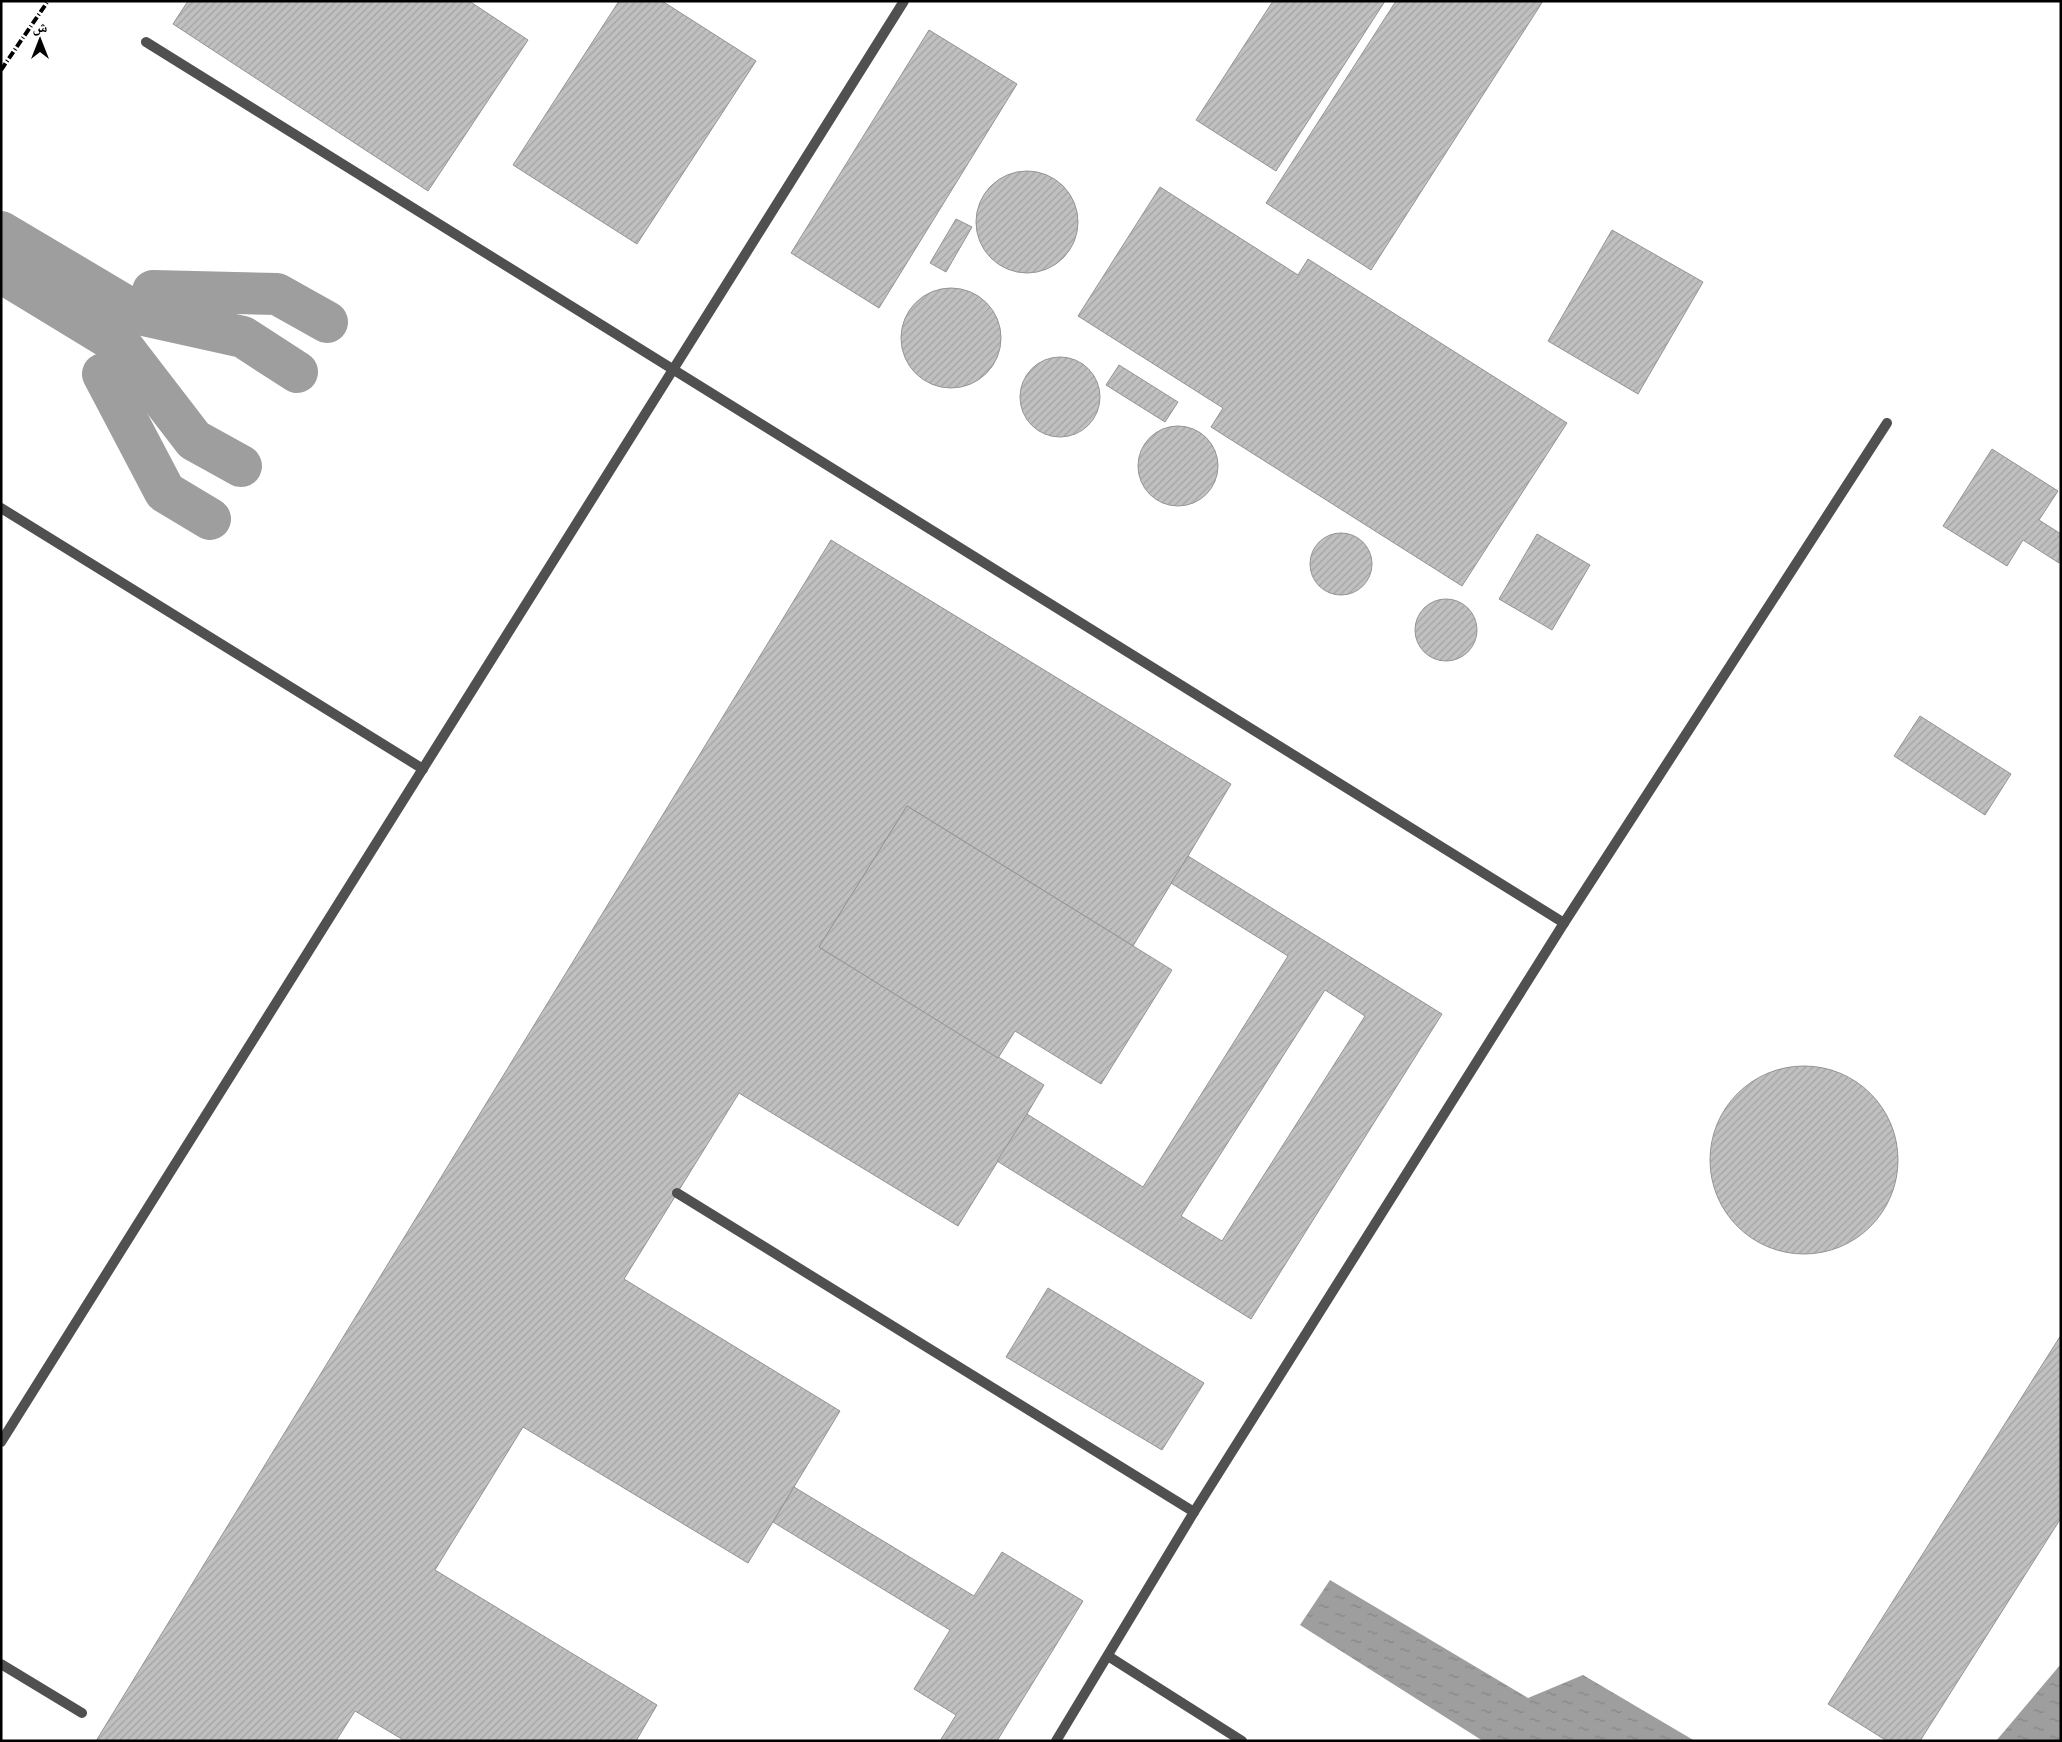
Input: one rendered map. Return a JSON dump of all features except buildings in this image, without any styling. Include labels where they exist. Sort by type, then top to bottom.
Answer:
[{"type":"lane","points":[[1,1442],[904,1]]},
{"type":"lane","points":[[146,42],[1564,923]]},
{"type":"lane","points":[[1056,1741],[1194,1512],[1564,923],[1887,423]]},
{"type":"lane","points":[[1,508],[423,769]]},
{"type":"lane","points":[[677,1193],[1194,1512]]},
{"type":"lane","points":[[1108,1656],[1242,1741]]},
{"type":"lane","points":[[1,1664],[82,1713]]},
{"type":"water","points":[[1330,1580],[1528,1698],[1583,1675],[1695,1741],[1483,1741],[1300,1625]]},
{"type":"water","points":[[2061,1664],[2061,1741],[1996,1741]]},
{"type":"waterway","points":[[1,232],[139,314],[243,337],[297,372]]},
{"type":"waterway","points":[[1,272],[121,345],[194,440],[241,466]]},
{"type":"waterway","points":[[153,291],[277,294],[327,322]]},
{"type":"waterway","points":[[103,374],[165,492],[210,519]]},
{"type":"railway","points":[[1,70],[48,1]]}]
